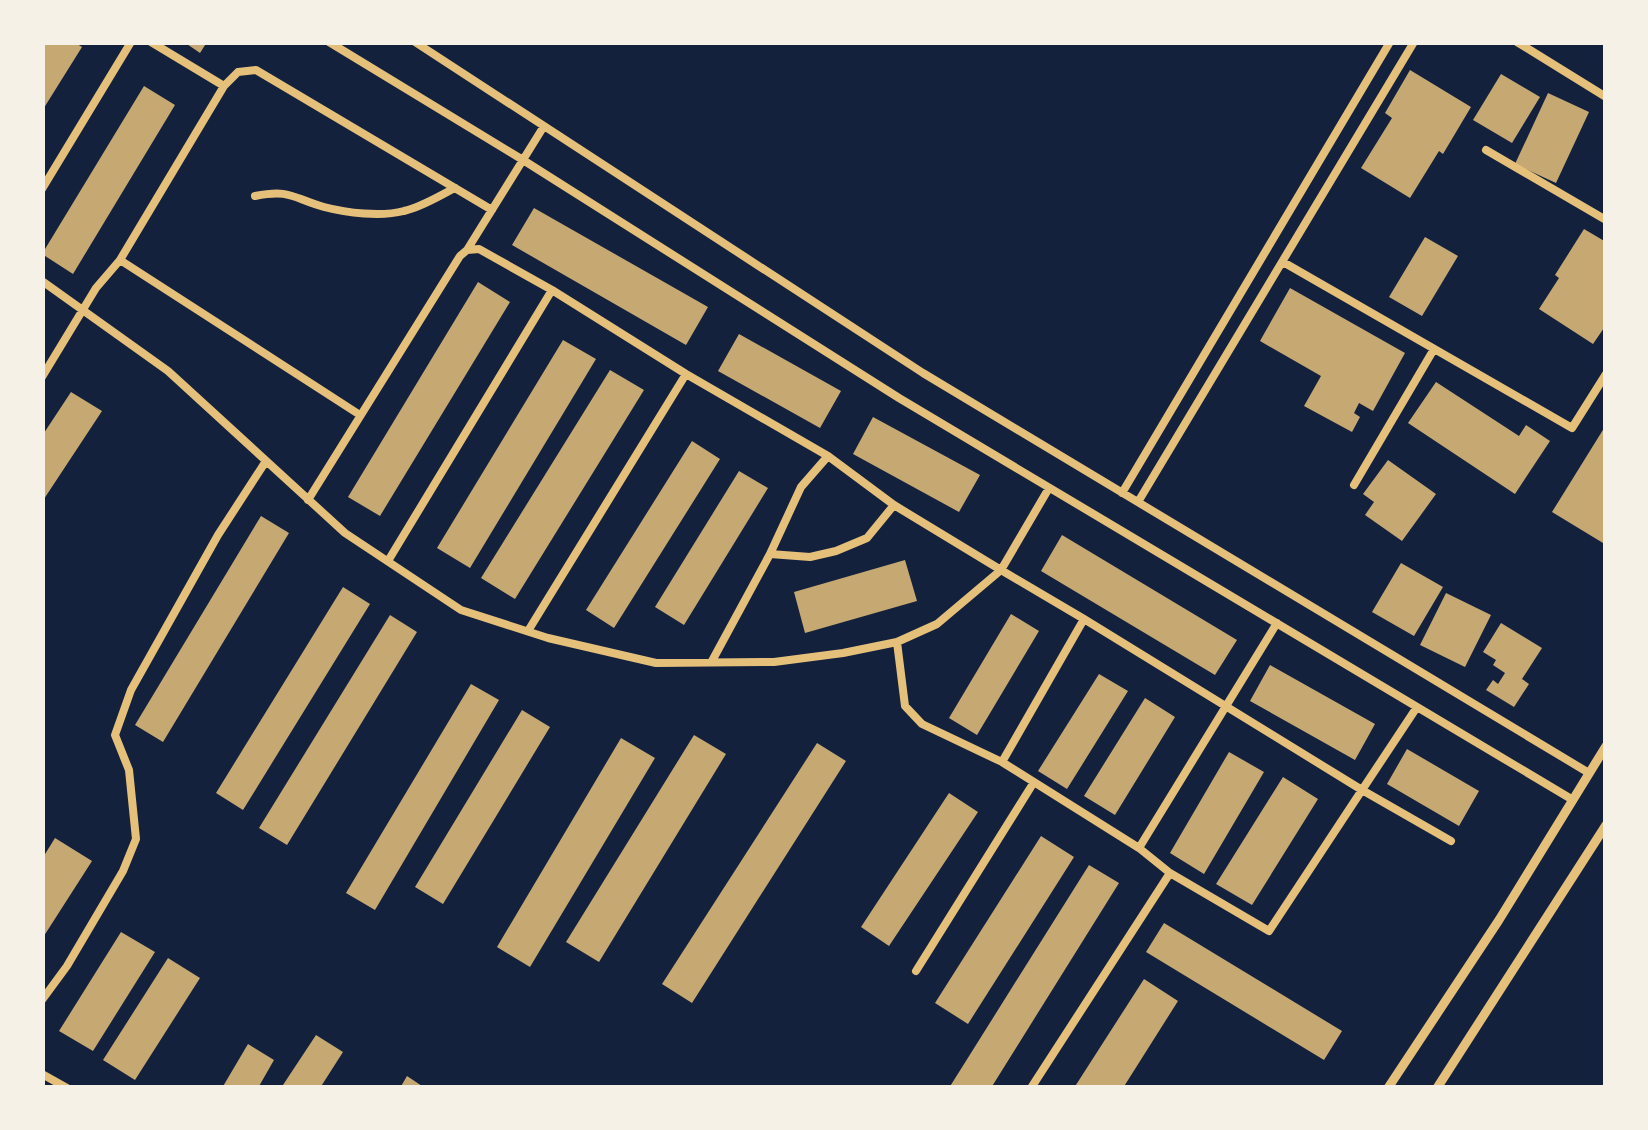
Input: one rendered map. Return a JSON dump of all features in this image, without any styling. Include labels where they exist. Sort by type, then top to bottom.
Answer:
[{"type":"street","points":[[42,189],[131,42]]},
{"type":"street","points":[[151,42],[224,86]]},
{"type":"street","points":[[330,42],[899,398],[1573,800]]},
{"type":"street","points":[[414,42],[923,373],[1589,773]]},
{"type":"street","points":[[1122,493],[1390,42]]},
{"type":"street","points":[[1138,502],[1414,42]]},
{"type":"street","points":[[1517,42],[1606,97]]},
{"type":"street","points":[[42,376],[96,288],[120,260],[224,86],[238,72],[256,70],[492,210]]},
{"type":"street","points":[[308,500],[544,126]]},
{"type":"street","points":[[1486,150],[1606,220]]},
{"type":"street","points":[[255,196],[276,192],[324,207],[382,214],[404,212],[455,188]]},
{"type":"street","points":[[467,250],[484,250],[552,290],[828,456],[894,506],[1452,842]]},
{"type":"street","points":[[120,260],[360,415]]},
{"type":"street","points":[[1282,262],[1572,428],[1606,374]]},
{"type":"street","points":[[42,281],[168,370],[345,533],[462,610],[656,663],[774,662],[843,653],[896,642],[938,624],[1000,570],[1049,488]]},
{"type":"street","points":[[388,561],[552,290]]},
{"type":"street","points":[[1354,485],[1434,349]]},
{"type":"street","points":[[528,631],[686,374]]},
{"type":"street","points":[[712,661],[801,488],[828,456]]},
{"type":"street","points":[[42,1000],[67,966],[122,872],[136,839],[130,770],[114,735],[131,690],[218,535],[266,461]]},
{"type":"street","points":[[770,554],[810,557],[836,551],[867,538],[894,506]]},
{"type":"street","points":[[1002,762],[1084,618]]},
{"type":"street","points":[[1140,848],[1277,624]]},
{"type":"street","points":[[896,642],[905,706],[922,724],[1002,762],[1140,848],[1170,873],[1268,931],[1417,707]]},
{"type":"street","points":[[1388,1088],[1500,920],[1606,746]]},
{"type":"street","points":[[916,971],[1034,782]]},
{"type":"street","points":[[1437,1088],[1606,825]]},
{"type":"street","points":[[1031,1088],[1170,873]]},
{"type":"street","points":[[42,1074],[67,1088]]},
{"type":"building","points":[[45,42],[74,42],[82,47],[42,111],[42,47]]},
{"type":"building","points":[[184,42],[207,42],[200,53]]},
{"type":"building","points":[[1410,70],[1471,107],[1410,198],[1361,168],[1392,118],[1385,113]]},
{"type":"building","points":[[1501,74],[1540,97],[1512,143],[1473,120]]},
{"type":"building","points":[[144,86],[175,105],[73,274],[42,254]]},
{"type":"building","points":[[1548,93],[1589,112],[1556,183],[1515,164]]},
{"type":"building","points":[[534,208],[708,307],[686,345],[512,245]]},
{"type":"building","points":[[1584,229],[1606,242],[1606,325],[1593,344],[1539,309]]},
{"type":"building","points":[[1425,237],[1458,256],[1422,316],[1389,297]]},
{"type":"building","points":[[478,282],[510,302],[380,516],[348,497]]},
{"type":"building","points":[[1290,288],[1405,353],[1373,411],[1359,403],[1354,413],[1360,417],[1352,432],[1304,406],[1321,376],[1260,341]]},
{"type":"building","points":[[739,334],[841,391],[820,428],[718,371]]},
{"type":"building","points":[[563,340],[596,359],[470,568],[437,548]]},
{"type":"building","points":[[610,370],[644,390],[515,599],[481,578]]},
{"type":"building","points":[[1436,382],[1519,436],[1526,425],[1550,441],[1515,494],[1408,423]]},
{"type":"building","points":[[71,392],[102,411],[42,502],[42,436]]},
{"type":"building","points":[[873,417],[980,475],[959,512],[853,454]]},
{"type":"building","points":[[1606,425],[1606,538],[1603,543],[1552,512]]},
{"type":"building","points":[[692,441],[720,459],[614,628],[586,610]]},
{"type":"building","points":[[1388,460],[1436,494],[1402,541],[1365,515],[1374,502],[1363,494]]},
{"type":"building","points":[[739,471],[768,488],[684,625],[655,607]]},
{"type":"building","points":[[261,516],[289,533],[163,742],[135,725]]},
{"type":"building","points":[[1062,535],[1237,640],[1215,675],[1041,571]]},
{"type":"building","points":[[905,560],[917,601],[805,633],[794,592]]},
{"type":"building","points":[[1401,563],[1443,587],[1414,636],[1372,612]]},
{"type":"building","points":[[343,587],[370,604],[243,810],[216,793]]},
{"type":"building","points":[[1446,593],[1491,615],[1465,667],[1420,645]]},
{"type":"building","points":[[1011,614],[1039,631],[977,735],[949,718]]},
{"type":"building","points":[[390,615],[417,632],[287,845],[259,828]]},
{"type":"building","points":[[1501,623],[1542,648],[1522,679],[1529,684],[1514,707],[1486,690],[1493,680],[1498,684],[1505,673],[1493,665],[1496,660],[1483,652]]},
{"type":"building","points":[[1270,665],[1375,724],[1355,760],[1250,701]]},
{"type":"building","points":[[1099,674],[1128,691],[1067,789],[1038,771]]},
{"type":"building","points":[[471,684],[499,700],[375,910],[346,893]]},
{"type":"building","points":[[1145,698],[1175,717],[1115,815],[1084,796]]},
{"type":"building","points":[[522,710],[550,727],[443,904],[415,887]]},
{"type":"building","points":[[694,735],[726,754],[599,962],[566,942]]},
{"type":"building","points":[[621,738],[655,758],[530,967],[497,947]]},
{"type":"building","points":[[817,743],[846,761],[692,1003],[662,984]]},
{"type":"building","points":[[1407,749],[1479,791],[1459,826],[1387,784]]},
{"type":"building","points":[[1229,752],[1264,772],[1204,874],[1170,853]]},
{"type":"building","points":[[1283,777],[1318,799],[1252,905],[1216,884]]},
{"type":"building","points":[[949,793],[978,812],[889,946],[861,927]]},
{"type":"building","points":[[1041,836],[1074,857],[968,1024],[935,1003]]},
{"type":"building","points":[[55,838],[92,861],[42,939],[42,859]]},
{"type":"building","points":[[1089,865],[1119,883],[991,1088],[949,1088]]},
{"type":"building","points":[[1164,923],[1342,1031],[1324,1060],[1146,952]]},
{"type":"building","points":[[121,932],[155,952],[93,1051],[59,1031]]},
{"type":"building","points":[[168,958],[200,978],[135,1080],[103,1060]]},
{"type":"building","points":[[1144,979],[1178,1001],[1123,1088],[1074,1088]]},
{"type":"building","points":[[316,1035],[343,1052],[320,1088],[281,1088]]},
{"type":"building","points":[[248,1044],[274,1060],[258,1088],[222,1088]]},
{"type":"building","points":[[407,1076],[425,1088],[400,1088]]}]
